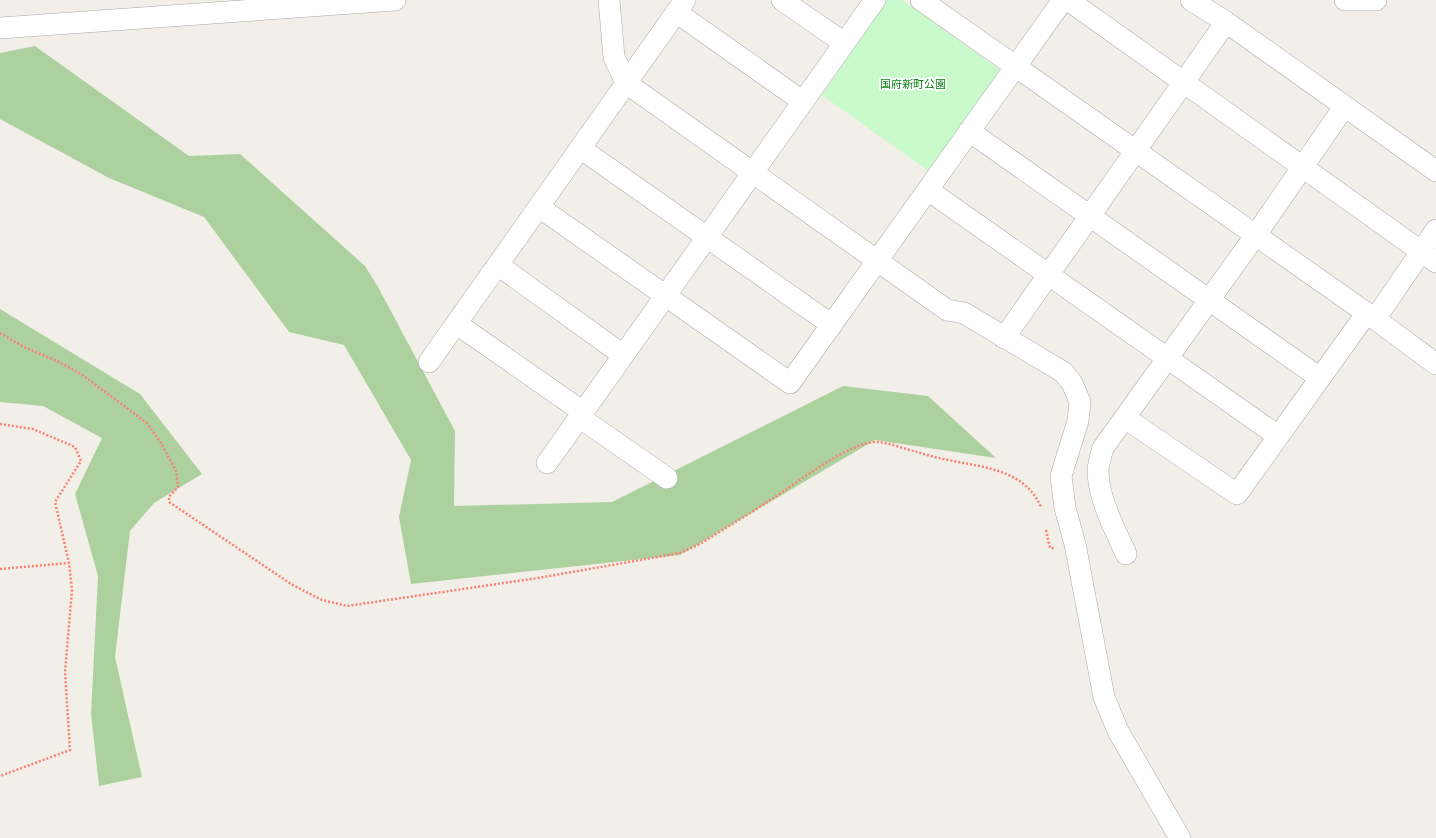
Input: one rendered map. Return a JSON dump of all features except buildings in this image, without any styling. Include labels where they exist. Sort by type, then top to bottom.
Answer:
[{"type":"street","points":[[0,28],[228,6],[395,0]]},
{"type":"street","points":[[609,0],[614,57],[626,83],[879,260],[947,310],[964,313],[1063,372],[1072,383],[1080,402],[1078,421],[1061,476],[1065,508],[1075,543],[1104,697],[1118,732],[1180,838]]},
{"type":"street","points":[[782,0],[844,43]]},
{"type":"street","points":[[547,462],[875,0]]},
{"type":"street","points":[[921,0],[1136,150],[1436,364]]},
{"type":"street","points":[[539,207],[666,294],[790,382],[879,260],[1063,0]]},
{"type":"street","points":[[1068,0],[1429,257]]},
{"type":"street","points":[[1345,0],[1376,0]]},
{"type":"street","points":[[1198,3],[1436,172]]},
{"type":"street","points":[[429,362],[680,6],[802,101]]},
{"type":"street","points":[[1004,338],[1226,22]]},
{"type":"street","points":[[1126,554],[1107,511],[1099,483],[1098,467],[1103,448],[1255,236],[1344,107]]},
{"type":"street","points":[[970,131],[1320,378]]},
{"type":"street","points":[[580,148],[832,325]]},
{"type":"street","points":[[928,190],[1278,436]]},
{"type":"street","points":[[1125,418],[1237,494],[1320,378],[1370,317],[1429,257],[1436,230]]},
{"type":"street","points":[[498,266],[623,355]]},
{"type":"street","points":[[457,324],[667,478]]},
{"type":"path","points":[[0,333],[24,347],[59,362],[81,374],[147,423],[161,443],[176,471],[178,487],[169,497],[169,502],[291,584],[322,600],[347,606],[538,578],[680,553],[700,544],[831,461],[858,446],[879,442],[935,458],[987,467],[1004,472],[1019,480],[1032,491],[1043,511]]},
{"type":"path","points":[[0,424],[33,429],[75,447],[81,461],[55,502],[70,563],[72,590],[65,672],[70,750],[0,776]]},
{"type":"path","points":[[1046,526],[1050,548],[1075,543]]},
{"type":"path","points":[[0,569],[70,563]]},
{"type":"green space","name":"国府新町公園","points":[[887,0],[902,0],[999,69],[1000,80],[930,172],[822,95]]},
{"type":"green space","points":[[35,46],[189,156],[240,154],[365,266],[378,287],[455,431],[454,506],[612,502],[843,386],[928,396],[996,458],[875,440],[680,555],[411,584],[399,517],[411,460],[344,345],[289,332],[204,217],[109,178],[0,119],[0,53]]},
{"type":"green space","points":[[0,309],[140,394],[202,474],[154,503],[130,531],[115,657],[142,777],[99,786],[91,714],[98,576],[75,494],[102,438],[43,406],[0,402]]}]
